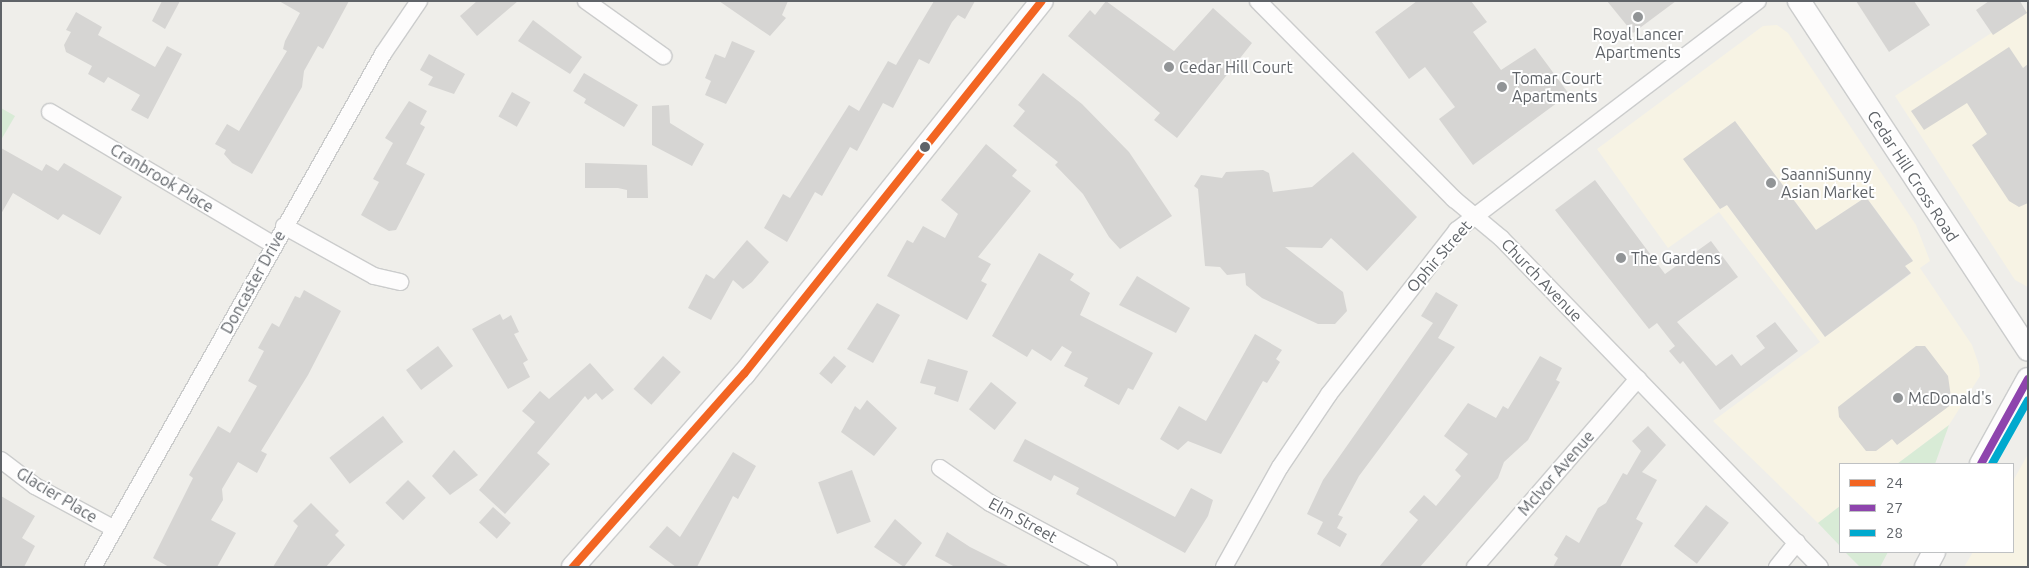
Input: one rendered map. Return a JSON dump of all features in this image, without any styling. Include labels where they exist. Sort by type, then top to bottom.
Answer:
[{"type":"street","name":"Doncaster Drive","points":[[94,567],[113,528],[284,226],[395,33],[419,1]]},
{"type":"street","points":[[586,1],[663,56]]},
{"type":"street","points":[[582,564],[744,374],[1042,1]]},
{"type":"street","name":"Church Avenue","points":[[1258,1],[1474,217],[1501,238],[1820,567]]},
{"type":"street","name":"Ophir Street","points":[[1224,567],[1280,467],[1329,394],[1426,268],[1474,217],[1758,1]]},
{"type":"street","name":"Cedar Hill Cross Road","points":[[1799,1],[2028,350]]},
{"type":"street","name":"Cranbrook Place","points":[[50,112],[274,245]]},
{"type":"street","points":[[284,226],[374,276],[400,282]]},
{"type":"street","name":"McIvor Avenue","points":[[1476,567],[1638,379]]},
{"type":"street","points":[[1982,463],[2028,379]]},
{"type":"street","name":"Glacier Place","points":[[1,460],[35,486],[113,528]]},
{"type":"street","name":"Elm Street","points":[[940,468],[990,503],[1109,567]]},
{"type":"street","points":[[1777,567],[1797,542]]},
{"type":"street","points":[[1926,567],[1933,553]]},
{"type":"shaded area","points":[[2028,9],[2028,287],[2015,280],[1895,96]]},
{"type":"shaded area","points":[[1777,25],[1788,33],[1916,225],[1930,261],[1920,268],[1972,345],[1979,365],[1980,376],[1949,425],[1898,463],[1839,463],[1839,507],[1818,523],[1713,421],[1820,342],[1719,212],[1668,248],[1597,149],[1763,26]],"holes":[[[1735,121],[1816,230],[1866,197],[1913,260],[1905,266],[1911,274],[1825,337],[1727,205],[1720,209]]]},
{"type":"shaded area","points":[[2028,454],[2028,567],[1964,567],[1972,553],[2014,553],[2014,479]]},
{"type":"green space","points":[[1,108],[15,116],[1,140]]},
{"type":"green space","points":[[1949,425],[1935,463],[1898,463]]},
{"type":"green space","points":[[1839,507],[1839,545],[1818,523]]},
{"type":"green space","points":[[1846,553],[1887,553],[1880,567],[1860,567]]},
{"type":"building","points":[[162,1],[180,1],[165,29],[152,21]]},
{"type":"building","points":[[279,1],[349,1],[323,49],[318,46],[304,71],[302,87],[252,174],[232,163],[224,154],[226,150],[215,144],[227,124],[239,131],[287,51],[283,49],[285,41],[300,13]]},
{"type":"building","points":[[477,1],[518,1],[477,36],[460,16]]},
{"type":"building","points":[[719,1],[788,1],[782,15],[786,18],[770,36]]},
{"type":"building","points":[[934,1],[975,1],[965,19],[958,15],[952,22],[929,64],[919,59],[893,108],[883,103],[857,151],[850,147],[822,196],[815,192],[787,242],[764,228],[783,194],[790,198],[849,105],[859,111],[888,61],[896,65]]},
{"type":"building","name":"Cedar Hill Court","points":[[1106,1],[1174,51],[1213,8],[1252,43],[1177,138],[1154,120],[1160,113],[1068,36],[1090,10],[1095,15]]},
{"type":"building","name":"Tomar Court Apartments","points":[[1417,1],[1471,1],[1487,22],[1473,32],[1501,70],[1535,48],[1569,94],[1473,165],[1439,119],[1455,107],[1425,67],[1409,79],[1375,32]]},
{"type":"building","name":"Royal Lancer Apartments","points":[[1607,1],[1676,1],[1633,33]]},
{"type":"building","points":[[1856,1],[1914,1],[1930,25],[1889,52]]},
{"type":"building","points":[[1989,1],[2020,1],[2027,13],[1993,35],[1976,10]]},
{"type":"building","points":[[76,12],[102,27],[98,35],[155,67],[167,46],[182,54],[148,119],[131,110],[140,95],[108,77],[104,83],[88,74],[92,66],[66,52],[64,45],[71,32],[66,30]]},
{"type":"building","points":[[533,20],[582,57],[570,74],[518,41]]},
{"type":"building","points":[[732,41],[755,51],[726,104],[705,95],[711,81],[705,78],[715,54],[725,58]]},
{"type":"building","points":[[2009,47],[2023,68],[2028,64],[2028,203],[2019,207],[2009,201],[1972,145],[1987,134],[1967,103],[1924,130],[1911,111]]},
{"type":"building","points":[[429,54],[465,74],[454,94],[428,85],[433,77],[420,70]]},
{"type":"building","points":[[584,73],[638,105],[624,127],[584,103],[586,99],[573,91]]},
{"type":"building","points":[[1043,73],[1082,104],[1129,152],[1172,216],[1120,249],[1109,237],[1083,194],[1055,165],[1058,162],[1013,126],[1025,111],[1018,105]]},
{"type":"building","points":[[512,92],[530,102],[517,127],[498,116]]},
{"type":"building","points":[[409,101],[427,111],[420,124],[425,127],[406,164],[425,174],[396,230],[389,231],[361,215],[379,182],[373,179],[393,143],[385,138]]},
{"type":"building","points":[[669,105],[670,123],[704,144],[692,166],[652,145],[652,106]]},
{"type":"building","points":[[1735,121],[1816,230],[1866,197],[1913,261],[1905,266],[1911,273],[1825,337],[1727,205],[1720,209],[1683,159]]},
{"type":"building","points":[[986,144],[1017,170],[1012,176],[1031,191],[978,257],[991,264],[981,281],[987,284],[967,320],[887,276],[907,240],[913,243],[923,226],[945,238],[958,214],[941,200]]},
{"type":"building","points":[[1,148],[42,171],[46,164],[58,171],[64,163],[122,197],[100,235],[63,214],[58,220],[13,193],[1,214]]},
{"type":"building","points":[[1353,152],[1417,217],[1367,271],[1331,238],[1322,248],[1285,247],[1343,292],[1347,311],[1335,324],[1318,324],[1262,298],[1246,285],[1245,273],[1227,275],[1220,267],[1205,266],[1198,189],[1194,186],[1201,175],[1222,178],[1226,172],[1263,170],[1269,173],[1273,192],[1312,187]]},
{"type":"building","points":[[585,163],[647,165],[648,198],[627,198],[627,190],[618,188],[585,188]]},
{"type":"building","name":"The Gardens","points":[[1595,180],[1665,274],[1711,241],[1738,277],[1677,322],[1716,366],[1732,354],[1741,366],[1765,348],[1756,336],[1775,322],[1798,351],[1720,410],[1683,361],[1680,364],[1669,351],[1675,346],[1657,323],[1649,329],[1555,210]]},
{"type":"building","points":[[747,240],[769,262],[752,282],[743,289],[733,280],[711,320],[688,308],[706,274],[714,279]]},
{"type":"building","points":[[1039,253],[1074,274],[1070,280],[1090,293],[1080,315],[1153,353],[1133,390],[1128,388],[1119,405],[1084,386],[1088,378],[1064,366],[1072,352],[1062,346],[1051,361],[1032,349],[1027,357],[992,336]]},
{"type":"building","points":[[1137,276],[1190,308],[1176,333],[1119,305]]},
{"type":"building","points":[[304,290],[341,311],[308,375],[261,451],[267,454],[257,473],[238,462],[222,489],[223,500],[211,520],[236,533],[217,567],[169,567],[153,558],[193,478],[189,475],[218,426],[230,433],[257,386],[248,381],[264,351],[258,348],[272,323],[279,327],[295,296],[300,298]]},
{"type":"building","points":[[1436,292],[1458,305],[1438,338],[1455,347],[1359,476],[1338,515],[1343,517],[1337,528],[1347,534],[1340,547],[1317,534],[1323,522],[1307,514],[1323,480],[1433,323],[1421,316]]},
{"type":"building","points":[[877,303],[900,315],[873,363],[847,349]]},
{"type":"building","points":[[500,314],[503,320],[511,315],[519,332],[514,334],[528,360],[523,363],[530,377],[508,389],[472,329]]},
{"type":"building","points":[[1255,334],[1282,350],[1276,359],[1280,362],[1267,383],[1263,381],[1221,454],[1188,441],[1178,450],[1160,439],[1179,406],[1206,421]]},
{"type":"building","points":[[438,346],[453,366],[421,390],[406,370]]},
{"type":"building","name":"McDonald's","points":[[1916,346],[1925,346],[1948,376],[1952,404],[1897,445],[1892,439],[1876,451],[1866,451],[1839,417],[1838,407]]},
{"type":"building","points":[[663,356],[681,372],[651,405],[634,389]]},
{"type":"building","points":[[834,356],[846,366],[831,384],[819,374]]},
{"type":"building","points":[[1540,356],[1562,368],[1556,380],[1560,382],[1528,440],[1504,462],[1498,478],[1420,567],[1379,567],[1418,520],[1409,512],[1424,495],[1436,506],[1461,476],[1455,470],[1468,454],[1444,436],[1468,403],[1496,418],[1503,406],[1508,409]]},
{"type":"building","points":[[928,359],[968,371],[958,402],[934,394],[936,387],[920,383]]},
{"type":"building","points":[[590,363],[614,390],[602,400],[596,393],[588,400],[585,396],[537,453],[550,464],[505,514],[479,490],[535,422],[522,411],[540,391],[549,399]]},
{"type":"building","points":[[991,382],[1017,403],[995,430],[969,409]]},
{"type":"building","points":[[867,400],[897,428],[874,456],[841,432],[855,406],[860,410]]},
{"type":"building","points":[[383,416],[403,442],[350,484],[329,458]]},
{"type":"building","points":[[1648,426],[1666,445],[1642,472],[1657,480],[1636,519],[1643,523],[1620,567],[1553,567],[1558,558],[1554,555],[1566,535],[1579,543],[1598,508],[1606,503],[1623,473],[1627,475],[1641,451],[1632,441]]},
{"type":"building","points":[[1025,439],[1175,517],[1191,488],[1213,500],[1208,516],[1185,553],[1076,494],[1079,488],[1054,475],[1051,481],[1013,461]]},
{"type":"building","points":[[454,450],[478,475],[450,495],[432,476]]},
{"type":"building","points":[[733,452],[756,466],[738,499],[733,496],[697,567],[676,567],[649,547],[667,526],[680,537]]},
{"type":"building","points":[[852,470],[871,522],[837,534],[818,482]]},
{"type":"building","points":[[408,480],[426,498],[403,520],[385,503]]},
{"type":"building","points":[[1,496],[35,516],[22,538],[35,546],[24,567],[1,567]]},
{"type":"building","points":[[311,503],[339,531],[335,535],[345,545],[326,567],[273,567],[298,526],[293,521]]},
{"type":"building","points":[[1706,505],[1729,523],[1697,564],[1674,546]]},
{"type":"building","points":[[493,507],[511,523],[497,539],[479,523]]},
{"type":"building","points":[[895,519],[922,543],[904,567],[874,547]]},
{"type":"building","points":[[947,532],[970,547],[1010,567],[955,567],[935,556]]},
{"type":"transit line","name":"24","points":[[573,567],[744,374],[1042,1]]},
{"type":"transit line","name":"27","points":[[1982,463],[2028,379]]},
{"type":"transit line","name":"28","points":[[1993,463],[2028,400]]},
{"type":"place","name":"Royal Lancer Apartments","points":[[1638,17]]},
{"type":"place","name":"Cedar Hill Court","points":[[1169,67]]},
{"type":"place","name":"Tomar Court Apartments","points":[[1502,87]]},
{"type":"place","name":"SaanniSunny Asian Market","points":[[1771,183]]},
{"type":"place","name":"The Gardens","points":[[1621,258]]},
{"type":"place","name":"McDonald's","points":[[1898,398]]}]
